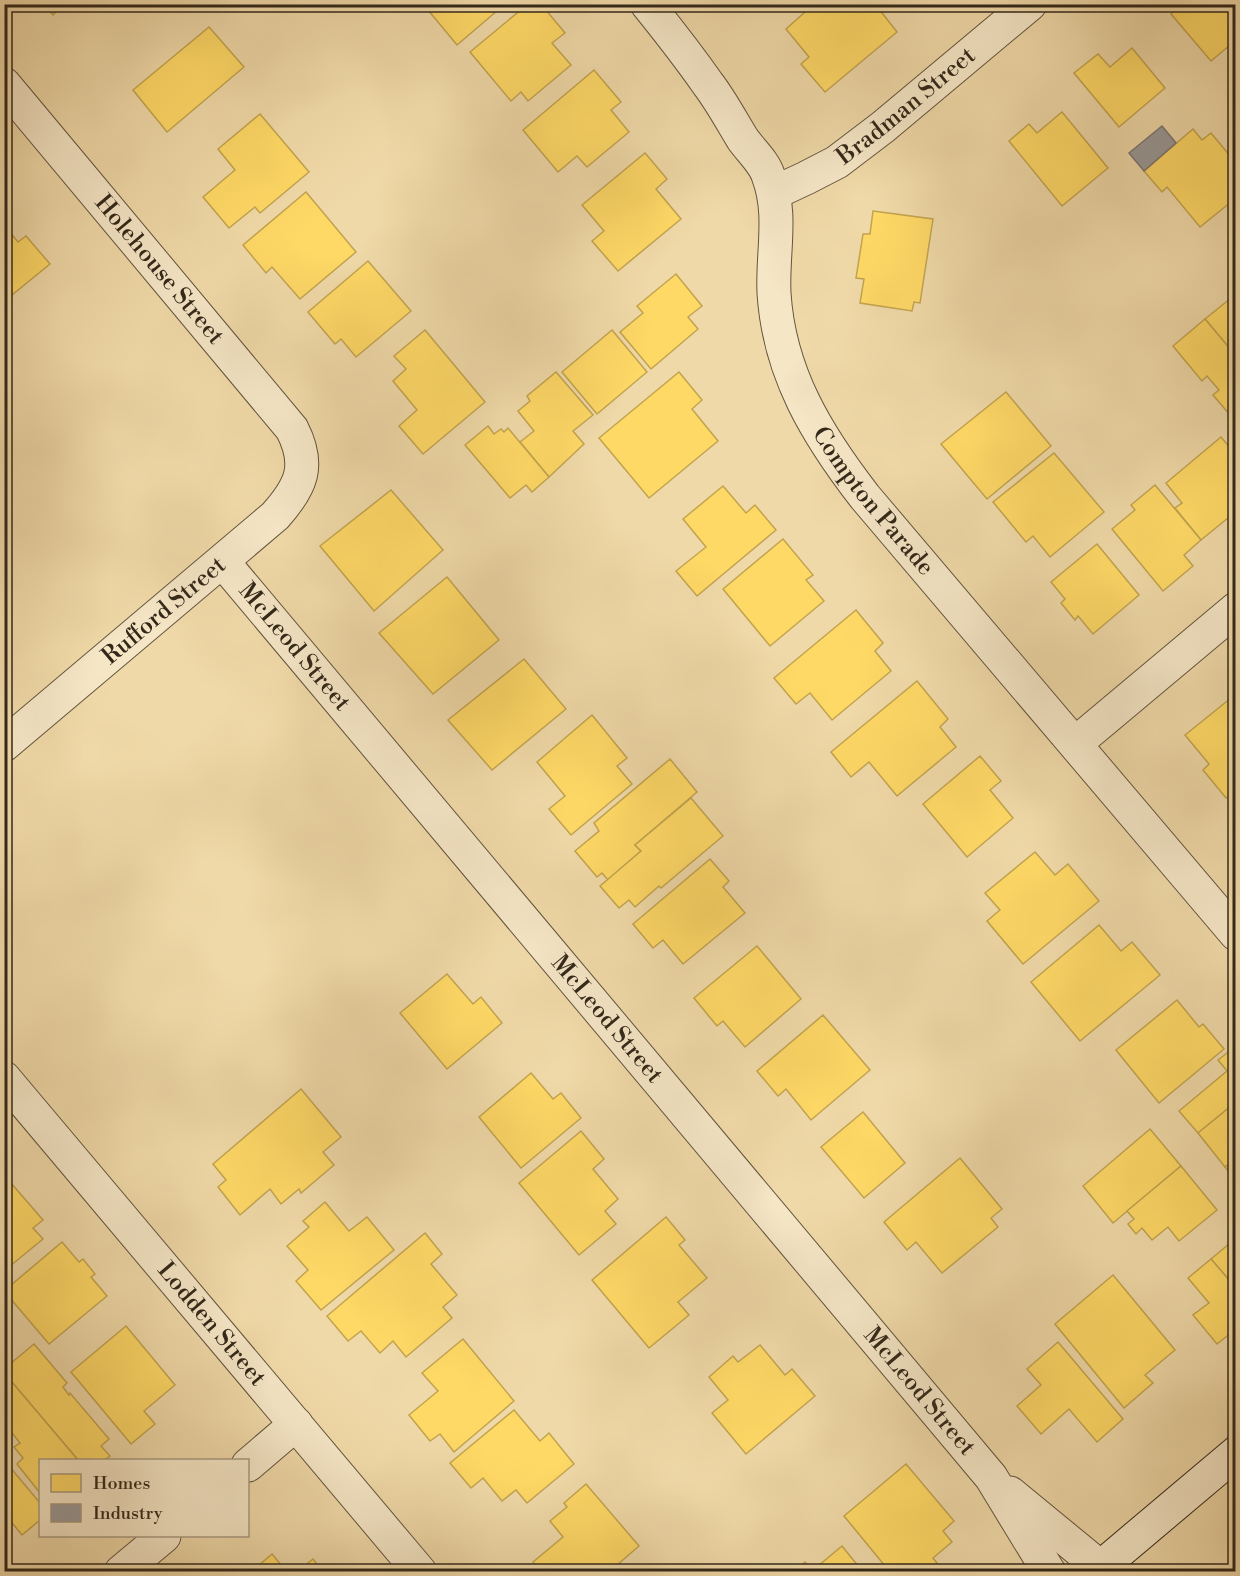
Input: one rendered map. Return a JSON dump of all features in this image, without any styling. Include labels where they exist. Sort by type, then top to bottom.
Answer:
[{"type":"street","name":"Compton Parade","points":[[647,4],[708,84],[746,144],[768,172],[777,210],[774,262],[777,326],[798,394],[838,463],[1236,934]]},
{"type":"street","name":"Bradman Street","points":[[774,193],[837,162],[883,127],[1030,4]]},
{"type":"street","name":"Holehouse Street","points":[[4,84],[292,429],[300,444],[303,462]]},
{"type":"street","name":"Rufford Street","points":[[4,745],[275,516],[295,491],[301,477],[303,462]]},
{"type":"street","name":"McLeod Street","points":[[223,562],[991,1477],[1049,1572]]},
{"type":"street","points":[[1076,743],[1236,609]]},
{"type":"street","name":"Lodden Street","points":[[4,1078],[420,1572]]},
{"type":"street","points":[[249,1464],[296,1424]]},
{"type":"street","points":[[1097,1569],[1236,1453]]},
{"type":"street","name":"McLeod Street","points":[[991,1477],[1097,1569]]},
{"type":"street","points":[[121,1572],[163,1537]]},
{"type":"building: Homes","points":[[44,4],[65,4],[53,15]]},
{"type":"building: Homes","points":[[423,4],[505,4],[457,45]]},
{"type":"building: Homes","points":[[528,4],[541,4],[565,33],[552,43],[571,65],[528,101],[521,92],[511,101],[470,52]]},
{"type":"building: Homes","points":[[814,4],[875,4],[897,32],[825,92],[801,64],[809,57],[786,29]]},
{"type":"building: Homes","points":[[1182,4],[1236,4],[1236,40],[1211,61],[1171,14]]},
{"type":"building: Homes","points":[[209,27],[244,67],[167,132],[133,90]]},
{"type":"building: Homes","points":[[1132,48],[1165,88],[1119,127],[1074,73],[1098,54],[1110,67]]},
{"type":"building: Homes","points":[[594,70],[621,102],[611,110],[629,132],[587,167],[577,156],[558,172],[523,130]]},
{"type":"building: Homes","points":[[1062,112],[1108,168],[1062,206],[1009,141],[1029,124],[1037,133]]},
{"type":"building: Homes","points":[[260,114],[309,172],[260,213],[255,207],[229,228],[203,197],[235,170],[218,149]]},
{"type":"building: Homes","points":[[1193,129],[1202,140],[1211,133],[1236,163],[1236,198],[1200,227],[1167,187],[1162,192],[1144,171]]},
{"type":"building: Homes","points":[[645,153],[667,179],[656,189],[681,219],[618,271],[592,241],[604,231],[582,205]]},
{"type":"building: Homes","points":[[306,192],[356,252],[300,299],[272,267],[266,273],[243,245]]},
{"type":"building: Homes","points":[[873,211],[933,219],[920,303],[914,302],[912,311],[860,303],[864,279],[856,278],[863,234],[870,234]]},
{"type":"building: Homes","points":[[4,225],[18,242],[26,236],[50,264],[7,299],[4,297]]},
{"type":"building: Homes","points":[[368,261],[411,311],[356,357],[341,339],[335,344],[308,312]]},
{"type":"building: Homes","points":[[676,274],[702,306],[688,317],[698,329],[651,369],[620,332],[643,313],[637,306]]},
{"type":"building: Homes","points":[[1236,294],[1236,356],[1205,319]]},
{"type":"building: Homes","points":[[1205,319],[1236,356],[1236,422],[1213,395],[1219,390],[1207,376],[1202,381],[1173,346]]},
{"type":"building: Homes","points":[[425,330],[485,402],[423,454],[399,426],[417,410],[393,381],[406,369],[394,356]]},
{"type":"building: Homes","points":[[612,330],[647,372],[597,414],[562,372]]},
{"type":"building: Homes","points":[[556,372],[593,415],[573,431],[584,444],[549,477],[520,442],[534,431],[518,411],[530,401],[527,396]]},
{"type":"building: Homes","points":[[679,372],[702,400],[692,409],[718,441],[649,498],[599,438]]},
{"type":"building: Homes","points":[[1006,392],[1051,446],[987,499],[941,444]]},
{"type":"building: Homes","points":[[488,426],[494,434],[501,429],[504,432],[508,428],[549,477],[532,492],[526,485],[510,498],[465,445]]},
{"type":"building: Homes","points":[[1221,437],[1236,455],[1236,527],[1228,518],[1201,540],[1175,508],[1182,503],[1166,483]]},
{"type":"building: Homes","points":[[1054,453],[1104,512],[1050,557],[1033,536],[1026,542],[993,502]]},
{"type":"building: Homes","points":[[1155,485],[1201,540],[1184,555],[1193,566],[1163,591],[1112,529],[1135,510],[1131,505]]},
{"type":"building: Homes","points":[[723,486],[746,513],[755,505],[776,530],[697,596],[676,571],[706,547],[683,519]]},
{"type":"building: Homes","points":[[391,490],[443,550],[374,611],[320,546]]},
{"type":"building: Homes","points":[[783,539],[813,575],[806,580],[824,601],[770,646],[723,589]]},
{"type":"building: Homes","points":[[1097,544],[1139,595],[1093,634],[1078,616],[1075,620],[1061,603],[1065,599],[1051,582]]},
{"type":"building: Homes","points":[[447,577],[499,640],[433,694],[379,633]]},
{"type":"building: Homes","points":[[856,610],[883,643],[875,651],[891,671],[832,720],[810,693],[796,704],[774,678]]},
{"type":"building: Homes","points":[[524,659],[566,709],[492,770],[448,720]]},
{"type":"building: Homes","points":[[917,681],[948,719],[940,727],[956,747],[897,796],[869,762],[851,777],[831,752]]},
{"type":"building: Homes","points":[[1236,694],[1236,790],[1226,798],[1203,770],[1209,764],[1185,735]]},
{"type":"building: Homes","points":[[592,715],[627,758],[617,766],[632,784],[571,835],[549,809],[565,796],[537,762]]},
{"type":"building: Homes","points":[[980,756],[1001,781],[990,790],[1013,818],[967,857],[923,804]]},
{"type":"building: Homes","points":[[670,759],[697,792],[635,845],[641,851],[608,880],[602,873],[597,877],[575,851],[599,831],[594,823]]},
{"type":"building: Homes","points":[[691,798],[723,836],[635,907],[629,900],[619,908],[600,886],[641,851],[635,845]]},
{"type":"building: Homes","points":[[1035,852],[1055,875],[1068,864],[1099,901],[1023,964],[987,921],[1000,910],[985,893]]},
{"type":"building: Homes","points":[[710,859],[729,881],[723,887],[745,913],[683,964],[663,940],[653,948],[633,924]]},
{"type":"building: Homes","points":[[1099,925],[1121,951],[1132,942],[1160,975],[1080,1041],[1031,982]]},
{"type":"building: Homes","points":[[757,946],[801,999],[745,1047],[723,1021],[717,1026],[694,998]]},
{"type":"building: Homes","points":[[447,974],[473,1004],[481,997],[502,1023],[447,1069],[400,1013]]},
{"type":"building: Homes","points":[[1177,1000],[1199,1027],[1203,1024],[1224,1049],[1159,1103],[1116,1050]]},
{"type":"building: Homes","points":[[823,1015],[870,1070],[811,1120],[786,1089],[778,1096],[757,1071]]},
{"type":"building: Homes","points":[[1236,1046],[1236,1102],[1198,1133],[1179,1111],[1227,1071],[1218,1060]]},
{"type":"building: Homes","points":[[531,1073],[553,1099],[561,1093],[581,1118],[521,1168],[479,1117]]},
{"type":"building: Homes","points":[[301,1089],[341,1137],[323,1152],[334,1165],[301,1193],[299,1189],[281,1204],[270,1189],[240,1215],[218,1187],[226,1180],[213,1164]]},
{"type":"building: Homes","points":[[1236,1102],[1236,1159],[1225,1167],[1198,1133]]},
{"type":"building: Homes","points":[[863,1112],[905,1163],[864,1198],[821,1147]]},
{"type":"building: Homes","points":[[1150,1129],[1181,1166],[1113,1223],[1083,1186]]},
{"type":"building: Homes","points":[[581,1131],[604,1159],[593,1169],[618,1199],[605,1211],[616,1224],[579,1255],[519,1183]]},
{"type":"building: Homes","points":[[960,1158],[1002,1209],[991,1218],[998,1227],[942,1273],[916,1242],[907,1250],[884,1222]]},
{"type":"building: Homes","points":[[1236,1159],[1236,1179],[1225,1167]]},
{"type":"building: Homes","points":[[1181,1166],[1217,1210],[1179,1241],[1168,1227],[1152,1240],[1142,1228],[1136,1234],[1128,1224],[1134,1219],[1127,1211]]},
{"type":"building: Homes","points":[[4,1175],[43,1220],[33,1228],[43,1239],[4,1271]]},
{"type":"building: Homes","points":[[325,1202],[349,1231],[367,1217],[394,1250],[321,1310],[296,1281],[308,1270],[287,1246],[309,1227],[303,1221]]},
{"type":"building: Homes","points":[[666,1217],[685,1240],[679,1245],[707,1278],[678,1302],[689,1315],[649,1348],[592,1280]]},
{"type":"building: Homes","points":[[425,1233],[442,1254],[431,1264],[457,1295],[443,1307],[452,1318],[406,1357],[393,1341],[380,1353],[361,1331],[348,1341],[327,1316]]},
{"type":"building: Homes","points":[[1236,1238],[1236,1288],[1211,1259]]},
{"type":"building: Homes","points":[[62,1242],[79,1262],[83,1259],[95,1274],[91,1277],[107,1296],[49,1344],[4,1291]]},
{"type":"building: Homes","points":[[1211,1259],[1236,1288],[1236,1329],[1217,1344],[1193,1315],[1209,1303],[1188,1278]]},
{"type":"building: Homes","points":[[1113,1275],[1175,1350],[1145,1375],[1153,1383],[1124,1408],[1055,1324]]},
{"type":"building: Homes","points":[[126,1326],[175,1385],[144,1411],[155,1424],[131,1444],[71,1372]]},
{"type":"building: Homes","points":[[463,1339],[514,1401],[454,1452],[440,1434],[430,1441],[409,1415],[438,1391],[422,1373]]},
{"type":"building: Homes","points":[[1058,1342],[1123,1419],[1097,1442],[1069,1409],[1041,1434],[1017,1406],[1041,1385],[1027,1369]]},
{"type":"building: Homes","points":[[34,1344],[67,1383],[63,1387],[69,1395],[70,1393],[109,1439],[101,1446],[110,1456],[106,1459],[77,1459],[4,1373],[4,1369]]},
{"type":"building: Homes","points":[[760,1345],[785,1375],[792,1369],[815,1396],[746,1454],[712,1413],[728,1400],[709,1377],[733,1356],[738,1362]]},
{"type":"building: Homes","points":[[6,1375],[77,1459],[39,1459],[39,1492],[17,1464],[23,1458],[14,1447],[20,1443],[13,1434],[4,1441]]},
{"type":"building: Homes","points":[[514,1410],[540,1441],[549,1433],[574,1464],[527,1503],[516,1490],[502,1501],[483,1478],[471,1488],[450,1463]]},
{"type":"building: Homes","points":[[4,1460],[39,1502],[39,1521],[22,1535],[4,1513]]},
{"type":"building: Homes","points":[[906,1464],[954,1521],[943,1531],[952,1542],[933,1558],[941,1568],[937,1572],[890,1572],[844,1516]]},
{"type":"building: Homes","points":[[586,1484],[639,1546],[609,1572],[542,1572],[533,1562],[563,1537],[550,1521],[567,1507],[564,1503]]},
{"type":"building: Homes","points":[[842,1546],[863,1572],[794,1572],[805,1562],[812,1571]]},
{"type":"building: Homes","points":[[272,1554],[287,1572],[251,1572]]},
{"type":"building: Homes","points":[[313,1559],[323,1572],[297,1572]]},
{"type":"building: Industry","points":[[1162,126],[1176,143],[1144,171],[1129,153]]}]
